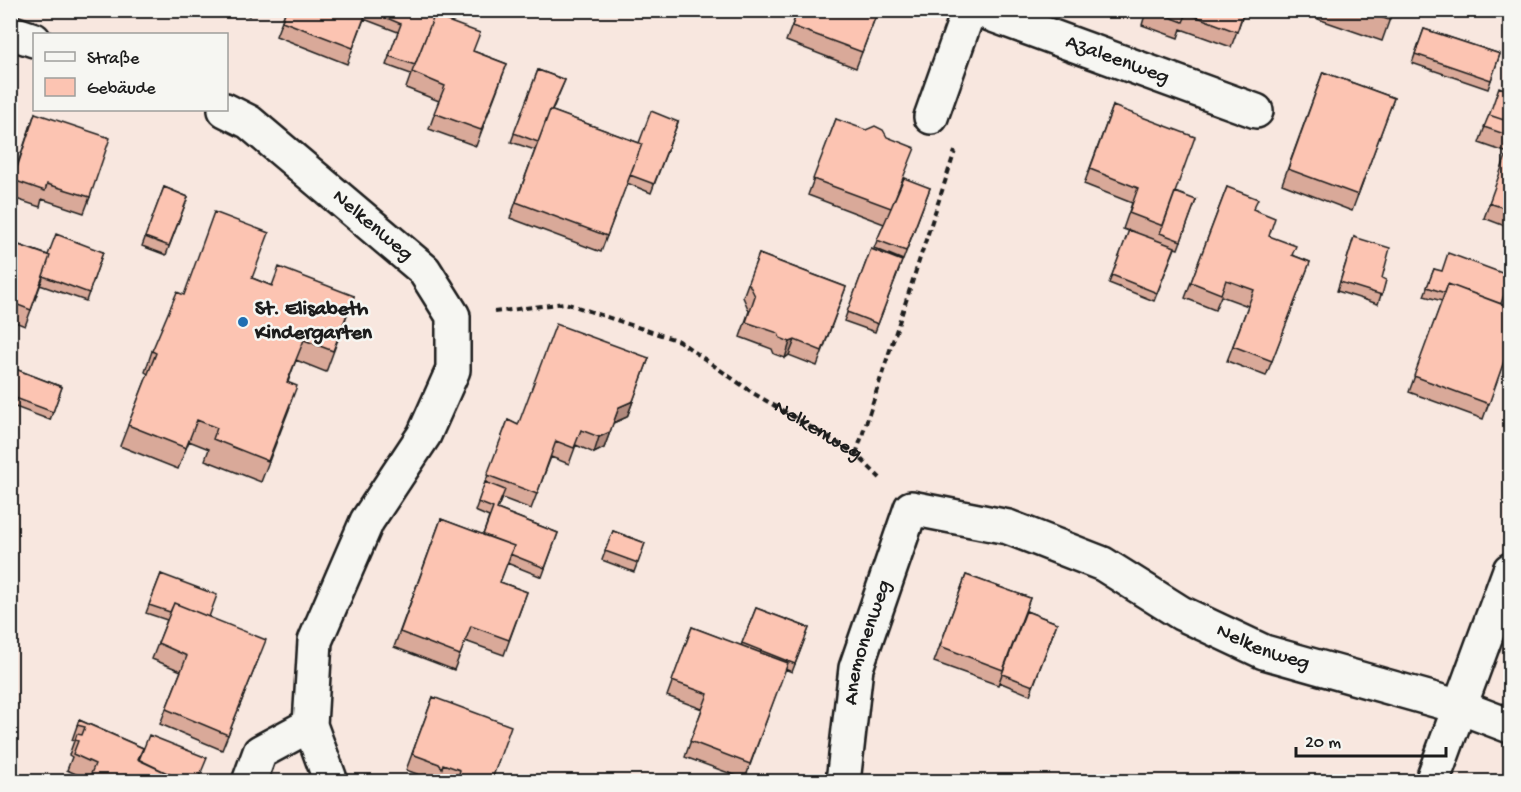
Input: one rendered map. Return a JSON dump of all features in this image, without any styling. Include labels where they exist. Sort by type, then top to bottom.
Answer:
[{"type":"street","points":[[931,117],[969,10]]},
{"type":"street","name":"Azaleenweg","points":[[979,10],[1256,111]]},
{"type":"street","points":[[10,32],[33,40]]},
{"type":"street","name":"Nelkenweg","points":[[227,111],[249,122],[424,270],[453,316]]},
{"type":"street","points":[[331,782],[310,725],[315,641],[367,521],[424,435],[453,370],[453,316]]},
{"type":"street","name":"Nelkenweg","points":[[911,508],[1008,527],[1103,564],[1181,613],[1264,652],[1460,707],[1510,726]]},
{"type":"street","name":"Anemonenweg","points":[[843,782],[856,668],[911,508]]},
{"type":"street","points":[[1432,782],[1510,570]]},
{"type":"street","points":[[249,782],[260,752],[310,725]]},
{"type":"path","points":[[856,454],[957,153],[931,117]]},
{"type":"path","name":"Nelkenweg","points":[[453,316],[564,303],[679,341],[753,393],[856,454],[911,508]]},
{"type":"building","points":[[286,10],[367,10],[353,48],[282,21]]},
{"type":"building","points":[[368,10],[434,10],[437,12],[415,65],[389,56],[401,24]]},
{"type":"building","points":[[798,10],[878,10],[862,52],[792,26]]},
{"type":"building","points":[[1151,10],[1244,10],[1237,32],[1187,13],[1183,22]]},
{"type":"building","points":[[1361,10],[1393,10],[1389,20]]},
{"type":"building","points":[[434,16],[480,33],[473,51],[507,64],[481,130],[434,113],[445,86],[412,72]]},
{"type":"building","points":[[1424,29],[1500,54],[1491,80],[1415,54]]},
{"type":"building","points":[[538,70],[565,80],[538,142],[514,133]]},
{"type":"building","points":[[1323,72],[1394,98],[1358,195],[1288,169]]},
{"type":"building","points":[[1499,87],[1510,91],[1510,122],[1489,115]]},
{"type":"building","points":[[1113,106],[1195,137],[1163,226],[1129,213],[1138,188],[1090,169]]},
{"type":"building","points":[[550,110],[642,144],[607,236],[516,202]]},
{"type":"building","points":[[651,111],[678,122],[654,184],[630,175]]},
{"type":"building","points":[[35,113],[110,138],[90,197],[47,184],[45,191],[13,180]]},
{"type":"building","points":[[1489,115],[1510,122],[1510,136],[1484,127]]},
{"type":"building","points":[[836,119],[866,130],[875,126],[883,130],[887,137],[915,148],[891,208],[813,179]]},
{"type":"building","points":[[1510,145],[1510,210],[1489,203]]},
{"type":"building","points":[[904,178],[930,188],[906,251],[877,240]]},
{"type":"building","points":[[164,187],[188,197],[169,246],[145,237]]},
{"type":"building","points":[[1227,187],[1258,199],[1253,209],[1275,218],[1269,236],[1296,246],[1292,255],[1310,262],[1272,361],[1233,346],[1254,290],[1226,280],[1221,294],[1191,282]]},
{"type":"building","points":[[1175,192],[1196,200],[1181,241],[1160,233]]},
{"type":"building","points":[[214,212],[269,233],[252,278],[272,286],[279,267],[354,296],[333,351],[304,340],[287,382],[297,386],[268,461],[213,439],[217,428],[197,420],[186,448],[128,425],[156,353],[152,351],[177,292],[184,295]]},
{"type":"building","points":[[1129,230],[1175,247],[1157,293],[1112,275]]},
{"type":"building","points":[[56,234],[103,252],[89,293],[43,276]]},
{"type":"building","points":[[1354,237],[1390,248],[1382,278],[1386,280],[1382,295],[1340,282]]},
{"type":"building","points":[[10,242],[50,256],[31,310],[10,302]]},
{"type":"building","points":[[871,249],[902,261],[878,324],[847,312]]},
{"type":"building","points":[[1448,253],[1510,276],[1501,304],[1448,284],[1445,293],[1427,287],[1434,269],[1442,271]]},
{"type":"building","points":[[759,254],[846,287],[822,351],[795,340],[790,342],[780,338],[778,333],[746,322],[755,296],[748,282]]},
{"type":"building","points":[[1448,284],[1510,307],[1510,344],[1489,404],[1414,376]]},
{"type":"building","points":[[556,324],[649,358],[633,401],[619,407],[610,432],[599,437],[581,430],[574,448],[556,441],[537,494],[487,475],[508,420],[518,425]]},
{"type":"building","points":[[10,367],[62,387],[53,412],[10,396]]},
{"type":"building","points":[[485,482],[505,490],[497,509],[558,533],[545,568],[510,554],[514,546],[483,535],[493,508],[478,502]]},
{"type":"building","points":[[441,519],[514,546],[500,582],[527,592],[509,640],[471,626],[460,655],[400,632]]},
{"type":"building","points":[[613,531],[645,543],[638,563],[605,551]]},
{"type":"building","points":[[161,574],[217,595],[209,617],[174,603],[170,612],[149,605]]},
{"type":"building","points":[[966,575],[1030,598],[1003,670],[940,646]]},
{"type":"building","points":[[174,603],[266,640],[228,735],[166,709],[187,656],[158,643]]},
{"type":"building","points":[[756,608],[809,628],[795,664],[742,643]]},
{"type":"building","points":[[1026,611],[1057,623],[1033,686],[1002,674]]},
{"type":"building","points":[[692,627],[788,663],[750,764],[690,741],[708,694],[672,681]]},
{"type":"building","points":[[433,697],[511,726],[491,782],[483,782],[459,774],[460,770],[443,764],[442,768],[439,764],[412,754]]},
{"type":"building","points":[[79,720],[143,748],[138,759],[186,782],[88,781],[95,764],[73,754],[78,741],[75,740],[77,734],[82,735],[85,727],[77,725]]},
{"type":"building","points":[[149,735],[207,758],[197,782],[186,782],[139,760]]},
{"type":"place","name":"St. Elisabeth Kindergarten","points":[[243,322]]}]
